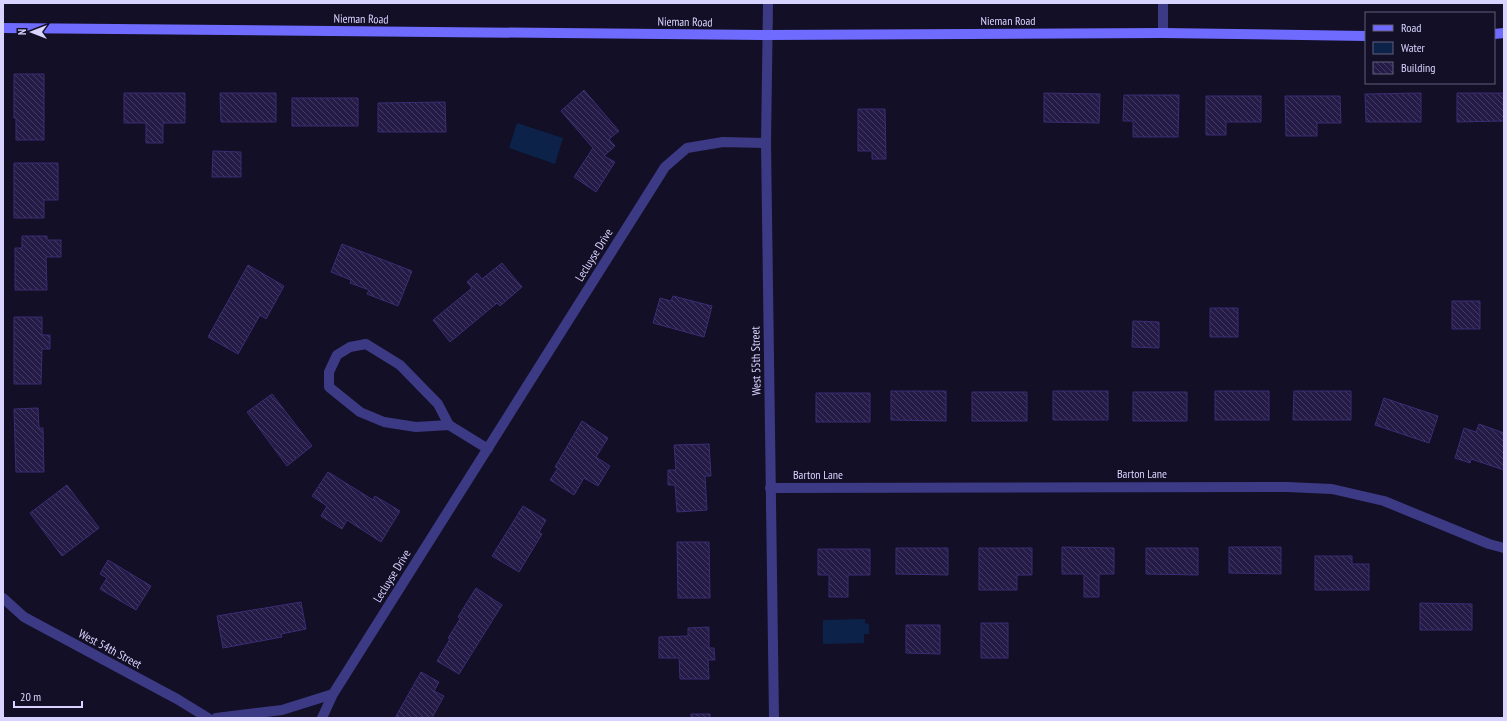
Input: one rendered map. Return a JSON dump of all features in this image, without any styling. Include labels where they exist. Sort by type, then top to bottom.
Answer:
[{"type":"main road","name":"Nieman Road","points":[[3,28],[768,36],[1163,33],[1365,36]]},
{"type":"street","name":"West 55th Street","points":[[768,3],[766,143],[774,718]]},
{"type":"street","points":[[1163,3],[1163,33]]},
{"type":"street","name":"Lecluyse Drive","points":[[322,718],[333,694],[665,167],[687,148],[723,142],[766,143]]},
{"type":"street","points":[[449,425],[416,427],[384,422],[360,412],[329,387],[329,372],[337,355],[350,346],[366,344],[400,365],[438,404],[449,425],[488,449]]},
{"type":"street","name":"Barton Lane","points":[[770,488],[1287,487],[1332,489],[1384,502],[1489,544],[1504,548]]},
{"type":"street","name":"West 54th Street","points":[[3,598],[24,617],[177,699],[208,718]]},
{"type":"street","points":[[216,718],[282,710],[333,694]]},
{"type":"water","points":[[517,123],[563,138],[555,164],[509,148]]},
{"type":"water","points":[[865,619],[865,623],[869,624],[869,634],[864,634],[864,643],[823,644],[823,620]]},
{"type":"building","points":[[14,74],[44,74],[44,140],[16,140],[16,118],[14,118]]},
{"type":"building","points":[[584,90],[619,131],[609,139],[615,146],[604,156],[615,162],[596,192],[574,177],[593,148],[561,111]]},
{"type":"building","points":[[124,93],[185,93],[185,123],[163,123],[163,143],[146,143],[146,123],[124,123]]},
{"type":"building","points":[[220,93],[276,93],[276,122],[221,122]]},
{"type":"building","points":[[1044,93],[1100,94],[1099,123],[1044,122]]},
{"type":"building","points":[[1421,93],[1421,122],[1366,122],[1365,94]]},
{"type":"building","points":[[1457,93],[1504,93],[1504,121],[1457,122]]},
{"type":"building","points":[[1124,95],[1179,95],[1178,137],[1133,137],[1133,121],[1123,121]]},
{"type":"building","points":[[1206,96],[1261,96],[1261,122],[1226,122],[1226,135],[1206,135]]},
{"type":"building","points":[[1285,96],[1340,96],[1341,123],[1317,123],[1317,136],[1286,136]]},
{"type":"building","points":[[292,98],[358,98],[358,126],[292,126]]},
{"type":"building","points":[[445,102],[446,132],[378,132],[378,103]]},
{"type":"building","points":[[858,109],[885,109],[886,159],[872,159],[872,151],[858,151]]},
{"type":"building","points":[[213,151],[241,152],[241,177],[212,177]]},
{"type":"building","points":[[14,163],[58,163],[58,200],[44,200],[44,218],[14,218]]},
{"type":"building","points":[[22,236],[47,236],[47,240],[61,240],[61,257],[46,257],[47,290],[15,290],[15,248],[22,248]]},
{"type":"building","points":[[342,244],[412,271],[398,306],[367,294],[369,290],[350,283],[351,280],[331,272]]},
{"type":"building","points":[[502,263],[522,287],[500,306],[497,303],[450,342],[433,320],[472,288],[467,282],[477,273],[482,279]]},
{"type":"building","points":[[248,265],[284,286],[266,319],[260,315],[238,354],[208,337]]},
{"type":"building","points":[[673,296],[712,306],[704,337],[653,323],[660,298],[671,301]]},
{"type":"building","points":[[1452,301],[1480,301],[1480,329],[1452,329]]},
{"type":"building","points":[[1210,308],[1238,308],[1238,337],[1210,337]]},
{"type":"building","points":[[14,317],[42,317],[42,335],[50,335],[50,349],[42,349],[41,384],[14,384]]},
{"type":"building","points":[[1133,321],[1159,322],[1159,348],[1132,347]]},
{"type":"building","points":[[891,391],[946,391],[946,421],[891,420]]},
{"type":"building","points":[[1053,391],[1108,391],[1108,420],[1053,420]]},
{"type":"building","points":[[1215,391],[1269,391],[1269,420],[1215,420]]},
{"type":"building","points":[[1294,391],[1351,391],[1351,420],[1293,420]]},
{"type":"building","points":[[972,392],[1027,392],[1027,421],[972,421]]},
{"type":"building","points":[[1133,392],[1187,392],[1187,421],[1133,421]]},
{"type":"building","points":[[816,393],[870,393],[870,422],[816,422]]},
{"type":"building","points":[[272,394],[312,446],[287,466],[247,412]]},
{"type":"building","points":[[1384,398],[1438,416],[1429,443],[1375,425]]},
{"type":"building","points":[[38,408],[39,428],[43,428],[44,472],[16,472],[14,409]]},
{"type":"building","points":[[582,421],[608,438],[596,457],[610,466],[598,486],[584,478],[574,495],[550,480],[558,468],[555,467]]},
{"type":"building","points":[[1479,424],[1504,433],[1504,470],[1471,459],[1470,463],[1455,458],[1464,428],[1476,432]]},
{"type":"building","points":[[709,444],[711,476],[705,476],[707,510],[677,512],[675,485],[668,485],[668,470],[676,470],[674,445]]},
{"type":"building","points":[[328,472],[373,500],[375,496],[400,511],[381,542],[347,520],[342,529],[321,516],[327,506],[312,496]]},
{"type":"building","points":[[67,485],[99,528],[62,556],[30,513]]},
{"type":"building","points":[[523,506],[546,520],[539,532],[542,534],[519,572],[492,556]]},
{"type":"building","points":[[677,542],[709,542],[710,598],[678,598]]},
{"type":"building","points":[[1062,547],[1114,548],[1114,574],[1099,574],[1099,597],[1084,597],[1084,574],[1062,574]]},
{"type":"building","points":[[1229,547],[1281,547],[1281,574],[1229,573]]},
{"type":"building","points":[[896,548],[948,548],[948,575],[896,574]]},
{"type":"building","points":[[979,548],[1032,548],[1032,575],[1017,575],[1017,590],[979,590]]},
{"type":"building","points":[[1146,548],[1198,548],[1198,575],[1146,574]]},
{"type":"building","points":[[818,549],[870,549],[870,575],[848,575],[848,597],[829,597],[829,575],[818,575]]},
{"type":"building","points":[[1315,556],[1352,556],[1352,564],[1369,564],[1369,590],[1315,590]]},
{"type":"building","points":[[108,560],[151,586],[136,610],[100,589],[107,578],[100,574]]},
{"type":"building","points":[[476,588],[502,605],[459,674],[437,661],[450,639],[448,638],[460,619],[458,617]]},
{"type":"building","points":[[301,602],[306,629],[281,634],[282,637],[223,648],[217,616]]},
{"type":"building","points":[[1420,603],[1472,604],[1472,630],[1420,630]]},
{"type":"building","points":[[981,623],[1008,623],[1008,658],[981,658]]},
{"type":"building","points":[[906,625],[940,625],[940,654],[906,653]]},
{"type":"building","points":[[709,627],[709,648],[714,648],[715,660],[708,660],[709,679],[680,679],[679,658],[659,658],[659,637],[688,636],[688,628]]},
{"type":"building","points":[[421,672],[439,682],[434,691],[444,696],[432,718],[395,718]]},
{"type":"building","points":[[691,714],[710,714],[710,718],[691,718]]}]
